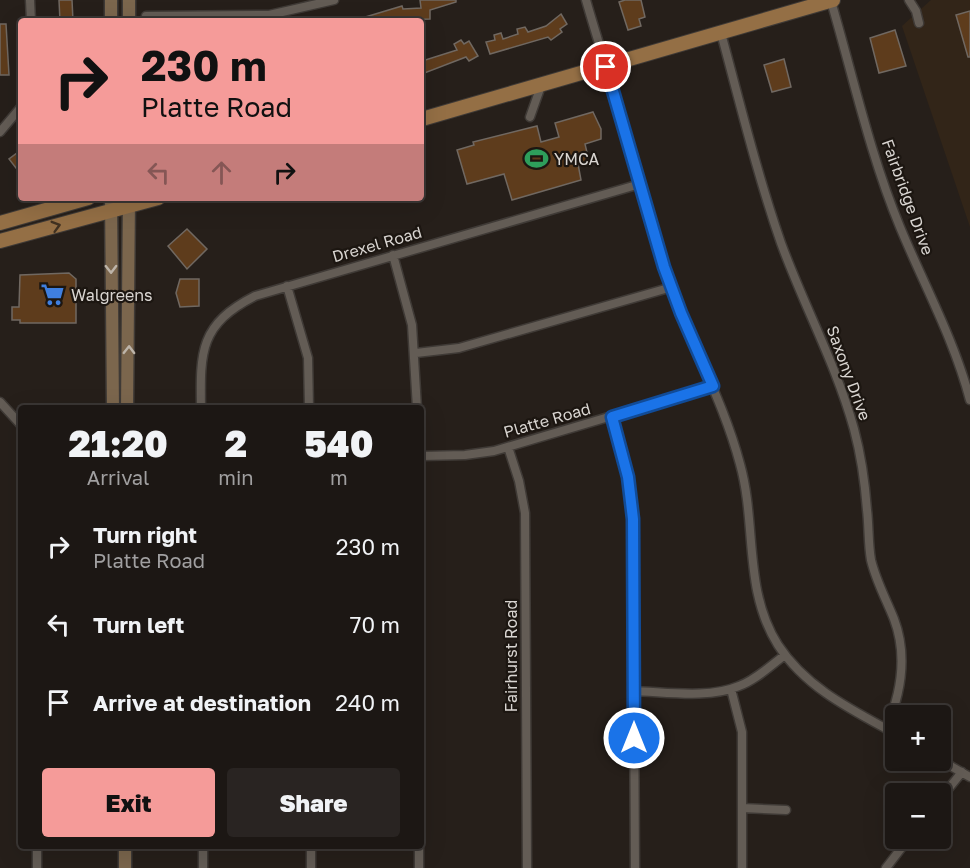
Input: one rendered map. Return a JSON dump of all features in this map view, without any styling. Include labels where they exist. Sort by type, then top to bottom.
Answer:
[{"type":"main road","points":[[111,0],[111,18]]},
{"type":"main road","points":[[129,0],[129,18]]},
{"type":"main road","points":[[424,118],[832,0]]},
{"type":"main road","points":[[0,223],[77,201]]},
{"type":"main road","points":[[0,242],[111,204],[129,202],[127,405]]},
{"type":"main road","points":[[111,204],[113,405]]},
{"type":"main road","points":[[125,849],[125,868]]},
{"type":"street","points":[[30,0],[31,18]]},
{"type":"street","points":[[146,16],[269,15],[334,0]]},
{"type":"street","points":[[586,0],[672,287],[732,436],[743,474],[757,596],[770,632],[785,655],[826,694],[885,728]]},
{"type":"street","name":"Fairbridge Drive","points":[[832,0],[882,179],[899,227],[952,343],[970,400]]},
{"type":"street","points":[[909,0],[916,11],[919,23]]},
{"type":"street","points":[[916,11],[921,0]]},
{"type":"street","name":"Saxony Drive","points":[[721,33],[772,216],[794,275],[830,357],[854,431],[864,481],[871,558],[878,582],[896,624],[901,649],[900,685],[894,705]]},
{"type":"street","points":[[530,117],[541,86]]},
{"type":"street","points":[[0,132],[18,111]]},
{"type":"street","name":"Drexel Road","points":[[201,405],[202,352],[214,326],[242,302],[287,286],[640,184]]},
{"type":"street","points":[[393,255],[412,325],[416,353],[417,405]]},
{"type":"street","points":[[287,286],[308,358],[309,405]]},
{"type":"street","points":[[416,353],[459,348],[672,287]]},
{"type":"street","name":"Platte Road","points":[[424,456],[465,455],[508,447],[713,386]]},
{"type":"street","points":[[0,402],[18,422]]},
{"type":"street","points":[[612,417],[628,477],[633,519],[635,868]]},
{"type":"street","name":"Fairhurst Road","points":[[508,447],[519,481],[525,513],[527,868]]},
{"type":"street","points":[[633,692],[705,693],[731,689],[747,682],[785,655]]},
{"type":"street","points":[[731,689],[742,732],[742,868]]},
{"type":"street","points":[[951,766],[970,777]]},
{"type":"street","points":[[951,786],[962,772]]},
{"type":"street","points":[[742,808],[786,810]]},
{"type":"street","points":[[37,849],[37,868]]},
{"type":"street","points":[[203,849],[203,868]]},
{"type":"street","points":[[311,849],[311,868]]},
{"type":"street","points":[[419,849],[419,868]]},
{"type":"street","points":[[886,868],[901,849]]},
{"type":"shaded area","points":[[931,0],[970,0],[970,227],[902,26]]},
{"type":"building","points":[[59,0],[72,0],[73,18],[60,18]]},
{"type":"building","points":[[420,0],[456,0],[456,2],[430,10],[430,19],[362,18],[402,6],[403,9],[421,8]]},
{"type":"building","points":[[641,0],[645,17],[639,19],[641,26],[628,30],[619,2]]},
{"type":"building","points":[[970,11],[970,57],[968,57],[956,15]]},
{"type":"building","points":[[561,14],[567,24],[560,29],[562,32],[551,40],[548,37],[490,54],[486,42],[495,40],[494,35],[501,33],[503,39],[518,34],[517,29],[525,27],[528,32],[546,26]]},
{"type":"building","points":[[0,24],[6,24],[9,75],[0,75]]},
{"type":"building","points":[[895,30],[906,66],[879,73],[870,38]]},
{"type":"building","points":[[461,40],[464,44],[469,41],[478,56],[469,61],[466,57],[424,73],[424,60],[457,50],[454,44]]},
{"type":"building","points":[[784,59],[791,87],[772,92],[764,65]]},
{"type":"building","points":[[593,112],[601,129],[601,139],[585,144],[589,161],[578,164],[581,180],[512,200],[504,174],[467,184],[457,150],[474,145],[473,142],[537,126],[541,142],[559,137],[555,123]]},
{"type":"building","points":[[18,152],[18,167],[16,168],[9,159]]},
{"type":"building","points":[[187,229],[207,249],[187,269],[168,246]]},
{"type":"building","points":[[69,273],[76,279],[76,323],[20,323],[20,320],[12,320],[12,307],[19,307],[20,275]]},
{"type":"building","points":[[180,279],[199,279],[199,306],[180,307],[176,293]]},
{"type":"place","name":"YMCA","points":[[536,159]]},
{"type":"place","name":"Walgreens","points":[[53,295]]},
{"type":"route","points":[[606,67],[664,267],[713,386],[612,417],[628,477],[633,519],[634,738]]}]
